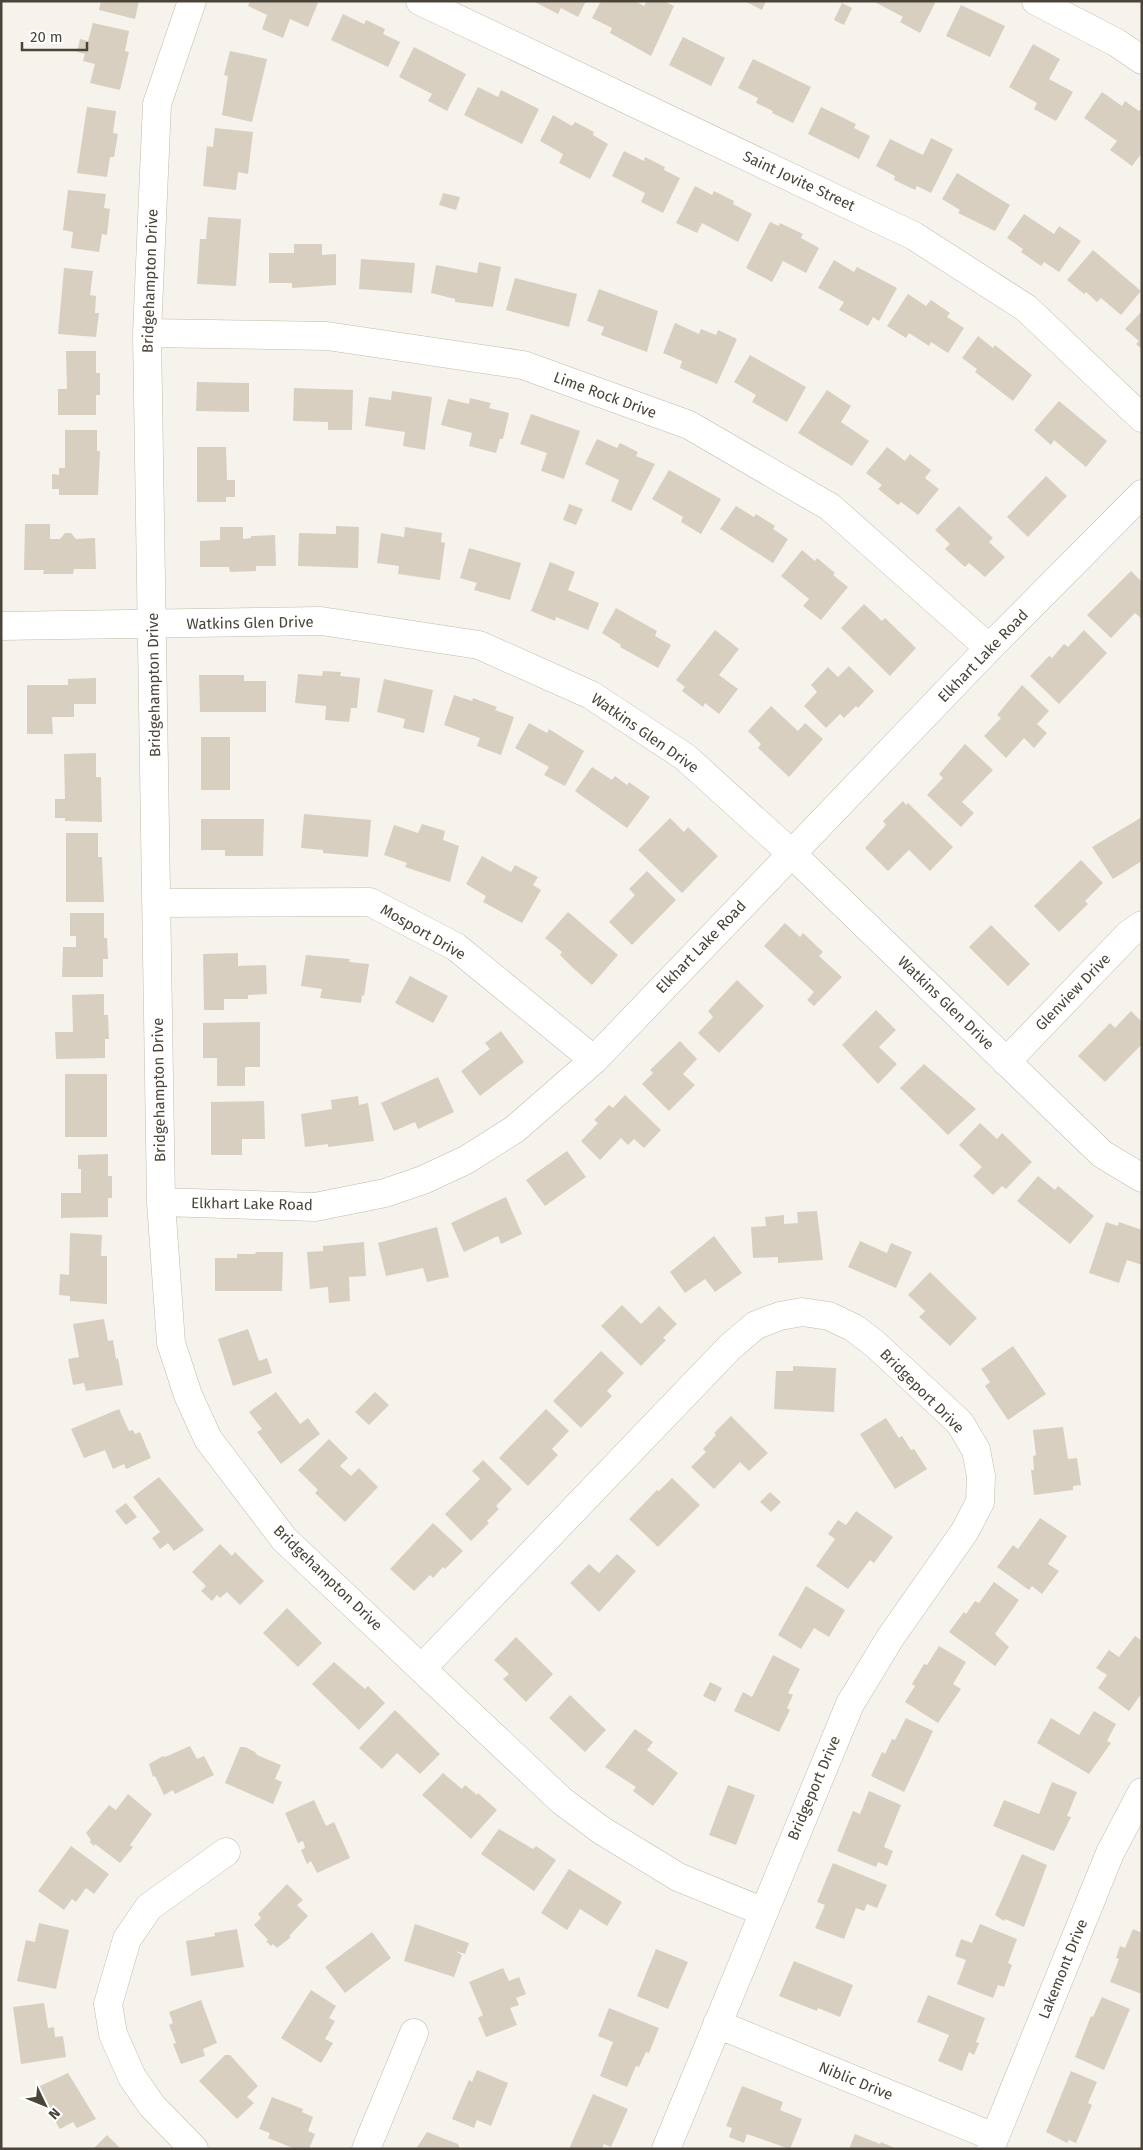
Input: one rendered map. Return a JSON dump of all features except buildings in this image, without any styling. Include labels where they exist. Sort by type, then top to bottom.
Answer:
[{"type":"street","name":"Bridgehampton Drive","points":[[192,1],[157,104],[146,333],[153,625],[160,1202],[171,1343],[188,1395],[208,1439],[284,1538],[562,1801],[601,1830],[678,1877],[764,1912]]},
{"type":"street","name":"Saint Jovite Street","points":[[420,1],[914,236],[1026,308],[1142,418]]},
{"type":"street","points":[[1036,1],[1117,43],[1142,60]]},
{"type":"street","name":"Lime Rock Drive","points":[[146,333],[327,336],[523,365],[689,425],[830,507],[989,648]]},
{"type":"street","name":"Elkhart Lake Road","points":[[160,1202],[315,1207],[385,1193],[466,1160],[515,1129],[594,1060],[989,648],[1142,494]]},
{"type":"street","name":"Watkins Glen Drive","points":[[1,626],[321,621],[480,644],[591,694],[685,757],[792,853],[1102,1154],[1142,1178]]},
{"type":"street","name":"Mosport Drive","points":[[157,903],[370,902],[456,947],[594,1060]]},
{"type":"street","name":"Glenview Drive","points":[[1006,1062],[1128,935],[1142,925]]},
{"type":"street","name":"Bridgeport Drive","points":[[422,1668],[703,1374],[756,1325],[780,1316],[802,1312],[829,1316],[854,1328],[875,1344],[960,1423],[976,1450],[981,1476],[980,1502],[965,1531],[890,1638],[850,1704],[666,2149]]},
{"type":"street","name":"Lakemont Drive","points":[[992,2143],[1110,1853],[1142,1792]]},
{"type":"street","points":[[194,2149],[152,2106],[132,2077],[113,2034],[108,2004],[127,1939],[149,1907],[226,1852]]},
{"type":"street","name":"Niblic Drive","points":[[718,2024],[992,2143]]},
{"type":"street","points":[[366,2149],[414,2033]]}]
